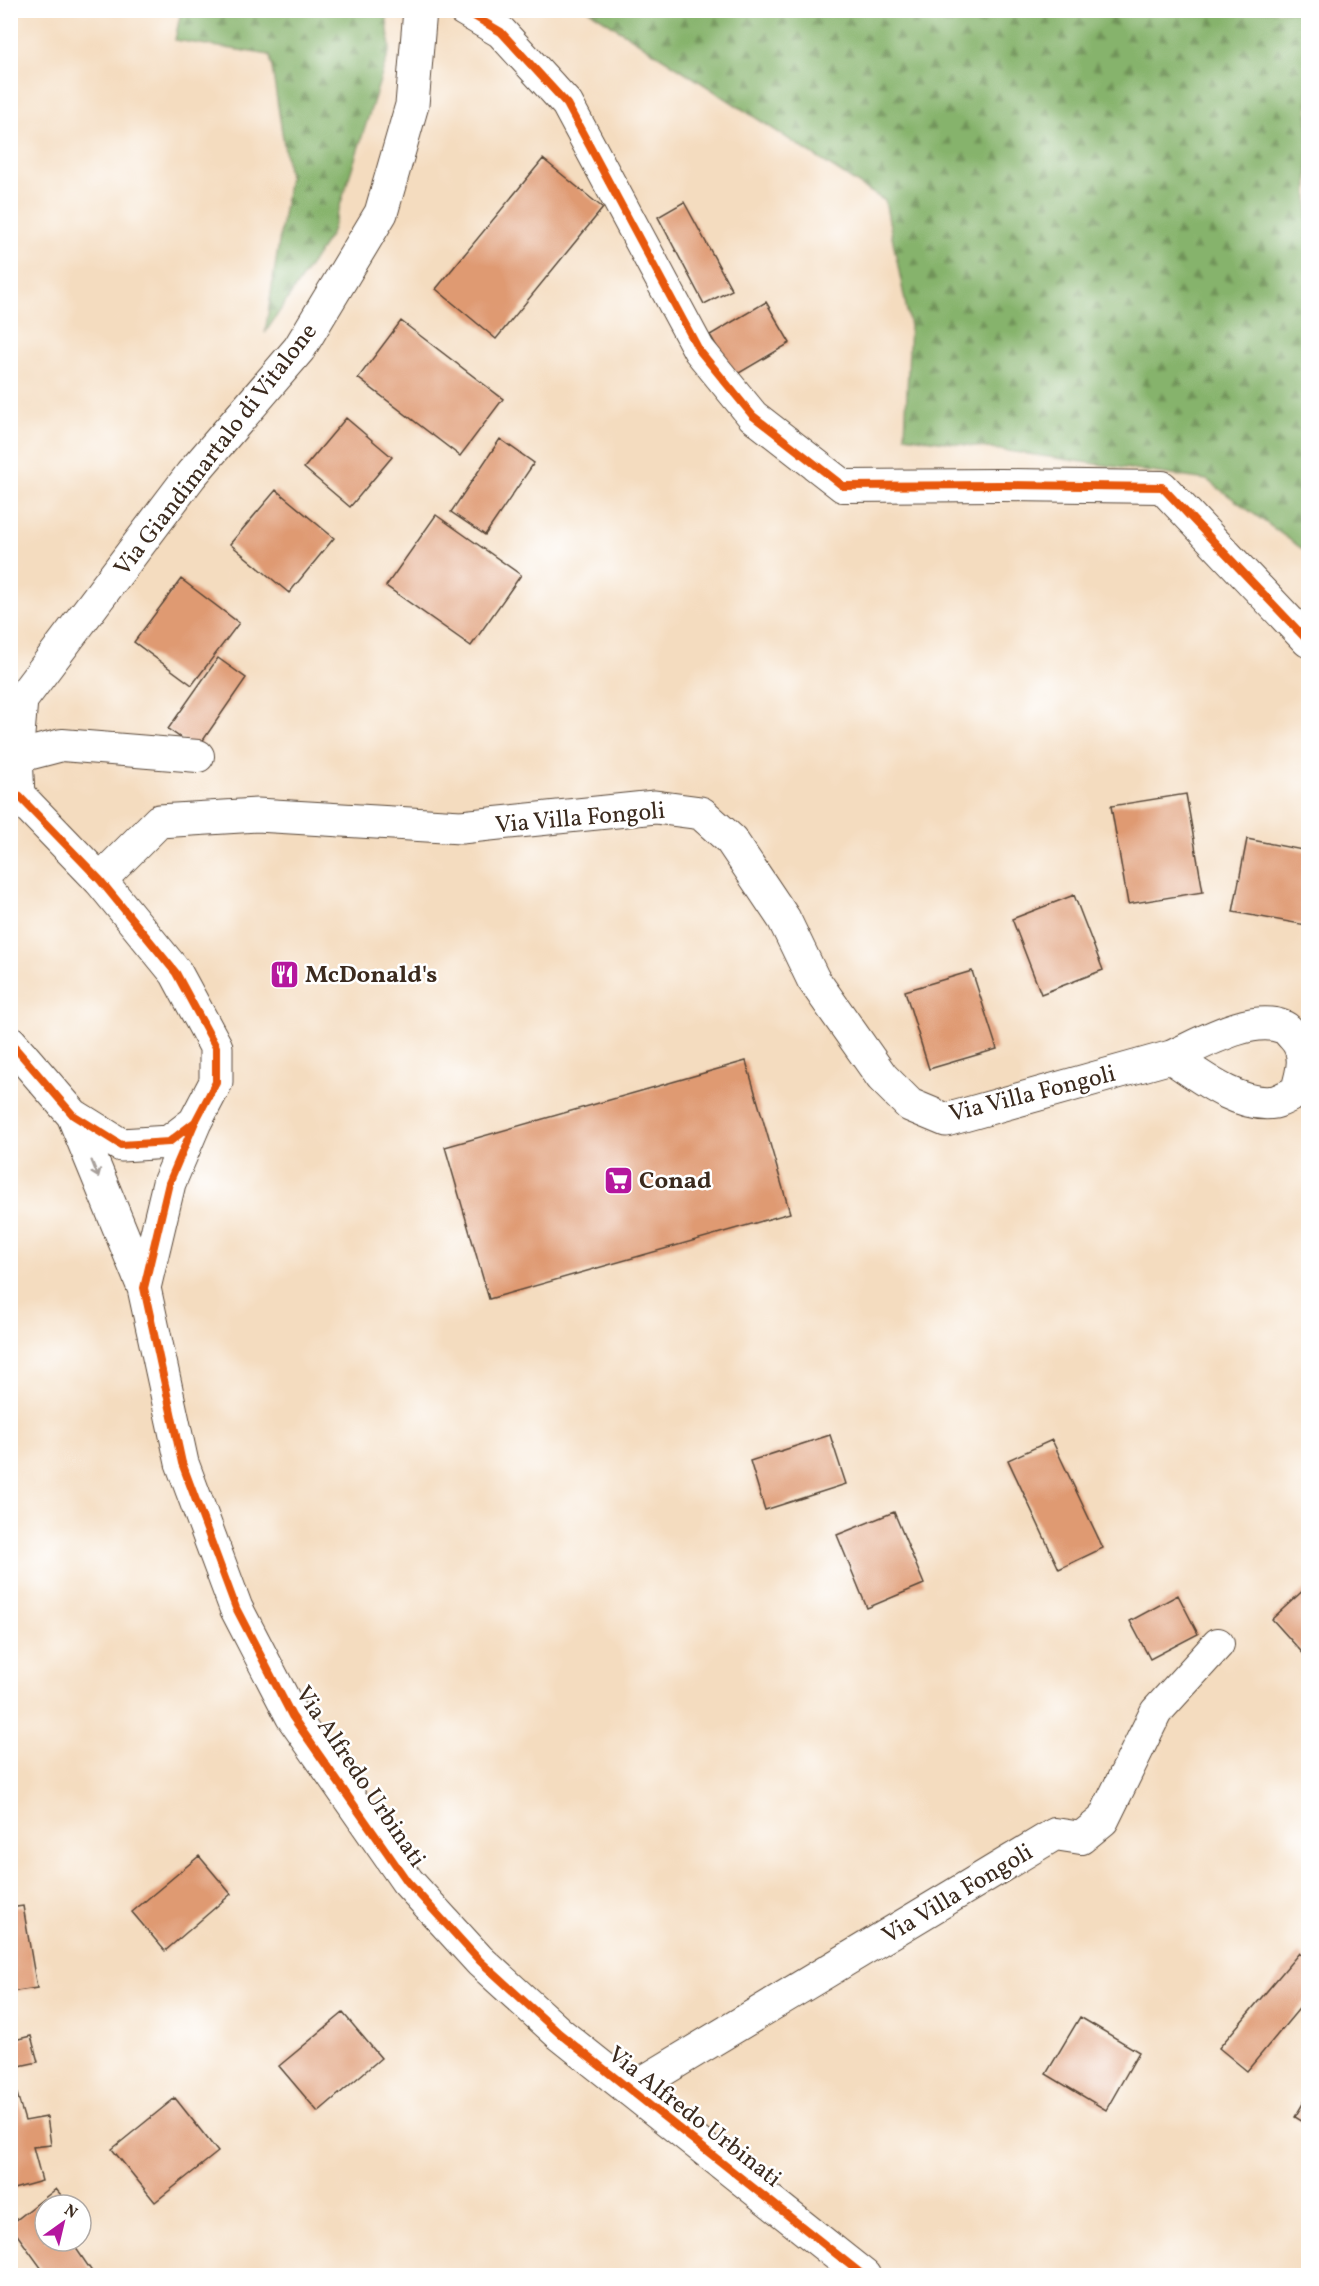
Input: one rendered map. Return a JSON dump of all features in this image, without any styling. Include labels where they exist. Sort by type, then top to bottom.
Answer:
[{"type":"main road","name":"Via Giandimartalo di Vitalone","points":[[14,793],[16,705],[191,475],[299,349],[381,213],[412,105],[420,10]]},
{"type":"main road","name":"Via Alfredo Urbinati","points":[[14,793],[100,880],[176,974],[216,1047],[216,1082],[195,1122],[169,1183],[144,1288]]},
{"type":"main road","name":"Via Villa Fongoli","points":[[100,880],[159,821],[257,815],[461,827],[655,807],[701,813],[731,840],[784,919],[813,979],[882,1077],[910,1105],[946,1120],[1171,1057]]},
{"type":"main road","points":[[10,1042],[73,1115],[121,1144],[169,1142],[195,1122]]},
{"type":"main road","name":"Via Alfredo Urbinati","points":[[73,1115],[144,1288],[182,1463],[236,1608],[292,1716],[407,1881],[480,1961],[560,2034],[864,2276]]},
{"type":"street","points":[[464,10],[501,32],[567,104],[699,350],[753,416],[843,486],[1162,487],[1308,641]]},
{"type":"street","points":[[16,757],[62,745],[198,756]]},
{"type":"street","name":"Via Villa Fongoli","points":[[630,2090],[1055,1834],[1081,1838],[1103,1820],[1156,1713],[1218,1644]]},
{"type":"green space","points":[[181,11],[386,11],[390,49],[331,234],[265,333],[289,177],[270,55],[175,40]]},
{"type":"green space","points":[[590,11],[1308,11],[1308,553],[1207,480],[905,436],[910,326],[885,201]]},
{"type":"building","points":[[543,159],[603,208],[496,339],[436,289]]},
{"type":"building","points":[[684,202],[732,290],[704,304],[658,217]]},
{"type":"building","points":[[766,302],[790,343],[734,376],[710,335]]},
{"type":"building","points":[[401,321],[503,399],[460,456],[358,378]]},
{"type":"building","points":[[346,418],[392,457],[350,507],[304,468]]},
{"type":"building","points":[[500,439],[534,463],[485,535],[451,512]]},
{"type":"building","points":[[276,490],[334,538],[289,593],[230,544]]},
{"type":"building","points":[[436,515],[521,575],[471,646],[386,586]]},
{"type":"building","points":[[181,579],[239,623],[192,685],[134,642]]},
{"type":"building","points":[[218,658],[246,678],[197,749],[168,729]]},
{"type":"building","points":[[1186,794],[1203,892],[1128,904],[1111,806]]},
{"type":"building","points":[[1247,839],[1308,851],[1306,925],[1233,912]]},
{"type":"building","points":[[1074,895],[1103,970],[1041,994],[1012,919]]},
{"type":"building","points":[[972,971],[997,1049],[929,1069],[905,991]]},
{"type":"building","name":"Conad","points":[[746,1061],[790,1213],[489,1299],[445,1147]]},
{"type":"building","points":[[830,1435],[846,1484],[765,1510],[750,1461]]},
{"type":"building","points":[[1052,1440],[1103,1548],[1059,1569],[1008,1460]]},
{"type":"building","points":[[894,1512],[924,1584],[867,1608],[837,1535]]},
{"type":"building","points":[[1308,1586],[1308,1659],[1272,1619]]},
{"type":"building","points":[[1178,1595],[1198,1634],[1150,1659],[1130,1621]]},
{"type":"building","points":[[199,1856],[231,1894],[165,1951],[132,1912]]},
{"type":"building","points":[[23,1906],[37,1988],[10,1992],[10,1908]]},
{"type":"building","points":[[1299,1953],[1308,1962],[1308,1998],[1247,2071],[1219,2048]]},
{"type":"building","points":[[343,2013],[381,2058],[318,2112],[279,2066]]},
{"type":"building","points":[[1080,2017],[1139,2052],[1106,2110],[1046,2074]]},
{"type":"building","points":[[31,2036],[38,2062],[10,2068],[10,2041]]},
{"type":"building","points":[[10,2070],[25,2121],[47,2117],[51,2145],[33,2147],[42,2181],[10,2190]]},
{"type":"building","points":[[1308,2095],[1308,2125],[1295,2117]]},
{"type":"building","points":[[175,2098],[218,2152],[155,2202],[112,2149]]},
{"type":"building","points":[[33,2207],[33,2253],[79,2253],[95,2276],[47,2276],[10,2225]]},
{"type":"cycle path","points":[[464,10],[501,32],[567,104],[699,350],[753,416],[843,486],[1162,487],[1308,641]]},
{"type":"cycle path","points":[[10,792],[18,795],[100,880],[176,973],[216,1047],[216,1082],[195,1122],[169,1142],[121,1145],[73,1115],[10,1042]]},
{"type":"cycle path","points":[[195,1122],[169,1183],[144,1288],[182,1463],[236,1608],[292,1716],[407,1881],[480,1961],[560,2034],[864,2276]]},
{"type":"place","name":"McDonald's","points":[[284,974]]},
{"type":"place","name":"Conad","points":[[618,1180]]}]
